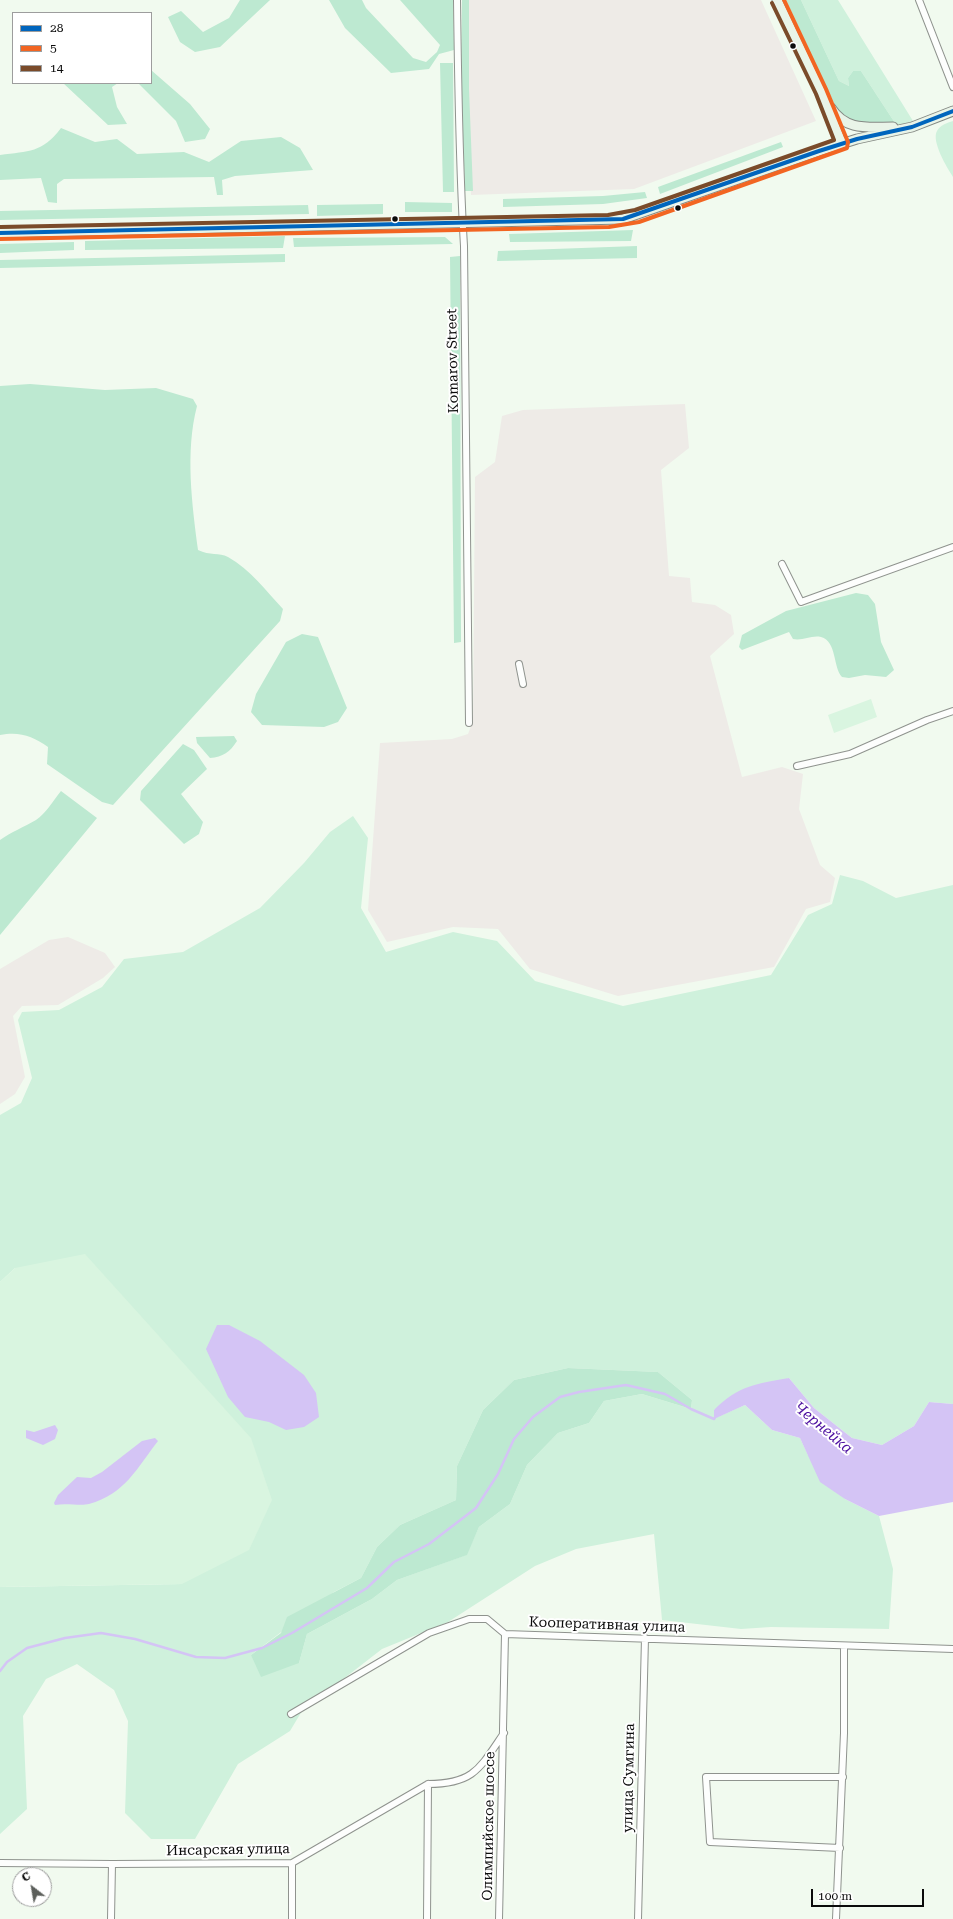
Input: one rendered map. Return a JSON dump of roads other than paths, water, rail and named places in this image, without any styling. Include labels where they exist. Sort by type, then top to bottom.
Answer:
[{"type":"main road","points":[[777,0],[820,92],[842,144]]},
{"type":"main road","points":[[820,92],[832,110],[845,123],[854,126],[912,127]]},
{"type":"main road","points":[[0,233],[623,219],[842,144],[912,127],[953,111]]},
{"type":"street","name":"Komarov Street","points":[[457,0],[458,88],[463,223],[469,723]]},
{"type":"street","points":[[919,0],[953,87]]},
{"type":"street","points":[[782,564],[800,602],[953,547]]},
{"type":"street","points":[[519,664],[523,684]]},
{"type":"street","points":[[797,766],[850,754],[927,720],[953,711]]},
{"type":"street","points":[[291,1714],[429,1633],[469,1619],[487,1619],[505,1634]]},
{"type":"street","name":"Кооперативная улица","points":[[505,1634],[953,1649]]},
{"type":"street","name":"Олимпийское шоссе","points":[[499,1919],[505,1634]]},
{"type":"street","name":"улица Сумгина","points":[[638,1919],[645,1638]]},
{"type":"street","points":[[836,1919],[840,1848],[844,1646]]},
{"type":"street","points":[[427,1919],[428,1784],[446,1784],[467,1778],[480,1767],[504,1733]]},
{"type":"street","points":[[840,1848],[710,1842],[706,1777],[842,1778]]},
{"type":"street","name":"Инсарская улица","points":[[0,1864],[292,1863],[428,1784]]},
{"type":"street","points":[[292,1863],[292,1919]]},
{"type":"street","points":[[111,1919],[112,1864]]},
{"type":"water","points":[[217,1325],[229,1325],[260,1341],[304,1375],[316,1393],[319,1417],[304,1427],[286,1430],[269,1422],[245,1417],[228,1397],[206,1349]]},
{"type":"water","name":"Чернейка","points":[[789,1378],[814,1408],[852,1438],[882,1445],[914,1426],[929,1402],[953,1404],[953,1502],[879,1516],[845,1499],[820,1482],[800,1438],[772,1430],[745,1405],[714,1419],[714,1410],[740,1390],[757,1384]]},
{"type":"water","points":[[55,1425],[58,1430],[55,1439],[43,1445],[26,1438],[26,1430],[34,1432]]},
{"type":"water","points":[[155,1438],[158,1441],[136,1470],[121,1487],[112,1494],[89,1504],[55,1505],[54,1503],[58,1495],[77,1477],[91,1478],[102,1472],[142,1441]]},
{"type":"waterway","points":[[0,1671],[7,1662],[27,1648],[65,1638],[101,1633],[135,1639],[196,1657],[225,1658],[262,1648],[292,1633],[367,1588],[394,1562],[429,1544],[476,1508],[498,1474],[514,1439],[533,1417],[560,1397],[579,1392],[626,1385],[665,1394],[691,1409],[714,1419],[716,1416]]}]
